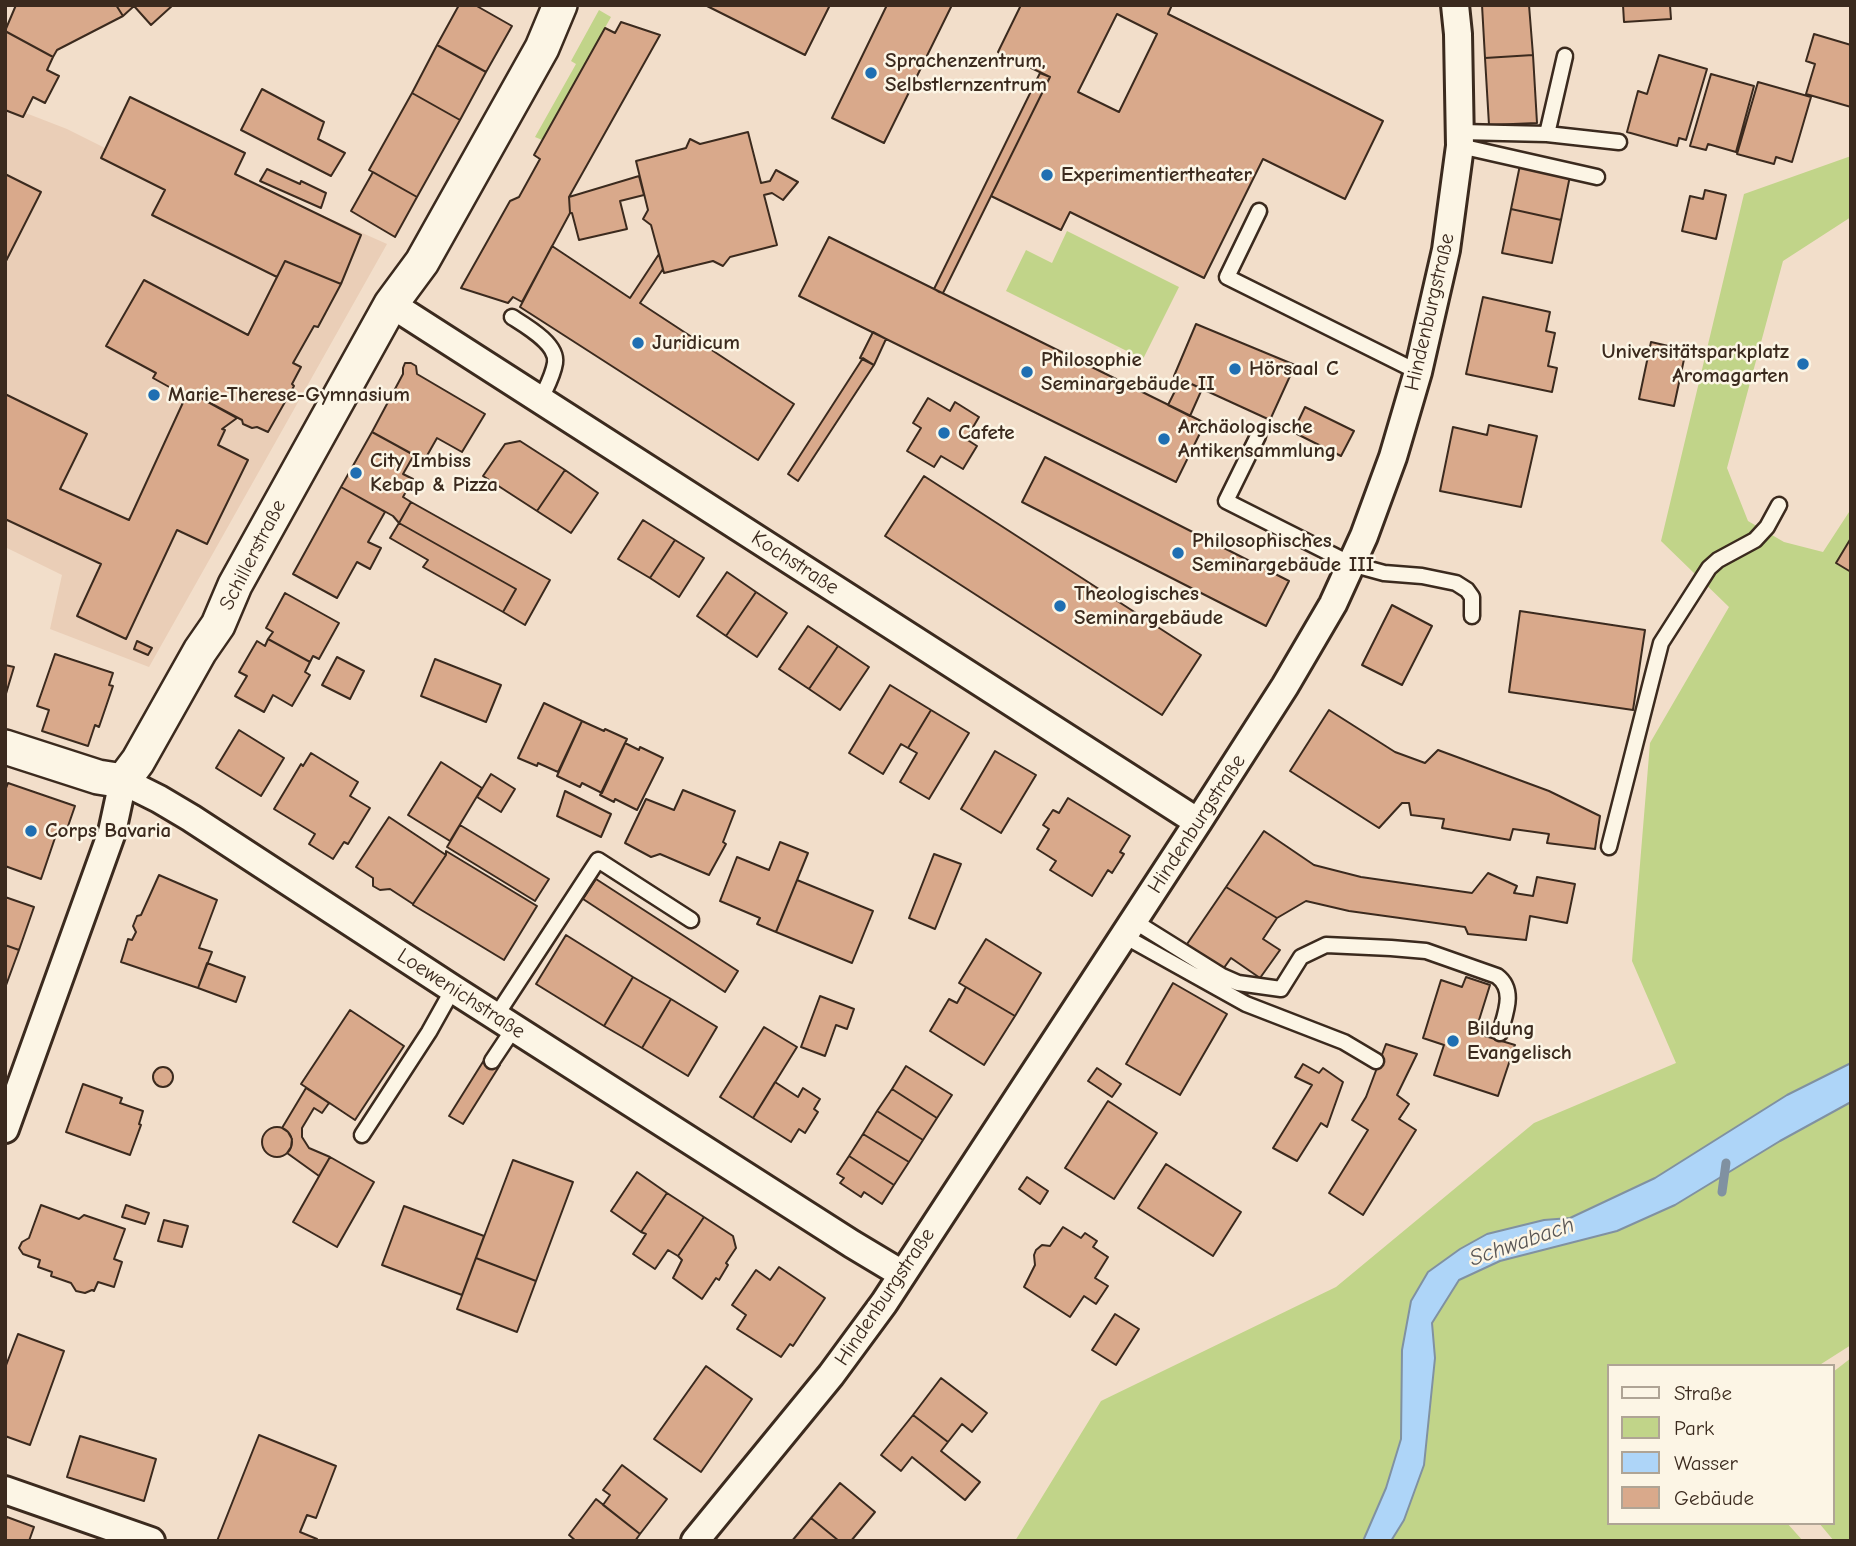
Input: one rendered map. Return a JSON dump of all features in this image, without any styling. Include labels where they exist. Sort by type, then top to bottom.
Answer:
[{"type":"street","name":"Schillerstraße","points":[[5,1129],[112,832],[123,781],[138,761],[200,651],[218,625],[235,585],[391,304],[422,262],[542,48],[560,5]]},
{"type":"street","name":"Hindenburgstraße","points":[[695,1541],[831,1375],[884,1303],[1198,822],[1285,686],[1333,604],[1394,457],[1418,372],[1446,250],[1460,139],[1455,5]]},
{"type":"street","name":"Kochstraße","points":[[391,304],[1198,822]]},
{"type":"street","name":"Loewenichstraße","points":[[5,747],[91,775],[123,781],[159,799],[902,1274]]},
{"type":"street","points":[[5,1490],[151,1541]]},
{"type":"lane","points":[[1546,134],[1565,56]]},
{"type":"lane","points":[[1460,139],[1546,134],[1619,142]]},
{"type":"lane","points":[[1460,139],[1597,177]]},
{"type":"lane","points":[[1259,211],[1227,277],[1418,372]]},
{"type":"lane","points":[[512,317],[537,333],[553,351],[556,360],[553,373],[541,399]]},
{"type":"lane","points":[[1258,436],[1226,501],[1351,564],[1384,573],[1422,576],[1456,583],[1472,597],[1472,616]]},
{"type":"lane","points":[[1609,847],[1661,643],[1709,568],[1718,559],[1755,540],[1767,527],[1779,505]]},
{"type":"lane","points":[[492,1060],[505,1022],[598,860],[691,920]]},
{"type":"lane","points":[[1129,929],[1238,983],[1281,989],[1301,957],[1326,945],[1426,951],[1497,976],[1504,981],[1509,998],[1500,1033]]},
{"type":"lane","points":[[1129,929],[1246,1004],[1344,1042],[1376,1061]]},
{"type":"lane","points":[[362,1135],[429,1032],[453,989]]},
{"type":"shaded area","name":"Marie-Therese-Gymnasium","points":[[130,97],[245,153],[236,174],[387,244],[149,667],[50,629],[62,575],[5,547],[5,105],[67,129],[105,148]]},
{"type":"green space","points":[[599,10],[611,17],[542,140],[535,137],[576,64],[571,61]]},
{"type":"green space","points":[[1851,156],[1851,217],[1783,261],[1727,468],[1748,521],[1784,542],[1823,552],[1851,509],[1851,1063],[1787,1095],[1655,1178],[1570,1218],[1544,1220],[1487,1234],[1428,1272],[1402,1350],[1401,1439],[1386,1488],[1363,1541],[1015,1541],[1101,1401],[1336,1287],[1534,1123],[1676,1063],[1632,961],[1650,743],[1729,607],[1661,541],[1744,194]]},
{"type":"green space","points":[[1067,231],[1179,287],[1143,359],[1006,291],[1026,250],[1052,263]]},
{"type":"green space","points":[[1851,1102],[1851,1345],[1821,1364],[1608,1364],[1608,1525],[1789,1525],[1803,1541],[1391,1541],[1404,1520],[1435,1358],[1432,1323],[1459,1280],[1500,1261],[1617,1231],[1675,1205],[1780,1141]]},
{"type":"green space","points":[[1851,1358],[1851,1541],[1834,1541],[1821,1525],[1835,1525],[1835,1370]]},
{"type":"water","name":"Schwabach","points":[[1851,1063],[1851,1102],[1780,1141],[1675,1205],[1617,1231],[1500,1261],[1459,1280],[1432,1323],[1435,1358],[1424,1465],[1404,1520],[1391,1541],[1363,1541],[1386,1488],[1401,1439],[1402,1350],[1411,1301],[1428,1272],[1487,1234],[1544,1220],[1570,1218],[1655,1178],[1787,1095]]},
{"type":"building","points":[[16,5],[116,5],[123,16],[57,50],[53,57],[5,31]]},
{"type":"building","points":[[116,5],[173,5],[151,25],[134,6],[123,16]]},
{"type":"building","points":[[459,5],[475,5],[512,26],[486,72],[437,45]]},
{"type":"building","points":[[705,5],[830,5],[805,55]]},
{"type":"building","points":[[887,5],[952,5],[884,143],[832,118]]},
{"type":"building","points":[[1021,5],[1172,5],[1168,14],[1383,121],[1345,199],[1263,159],[1204,278],[1070,212],[1061,230],[991,196],[1050,77],[998,52]],"holes":[[[1117,14],[1157,34],[1119,112],[1078,92]]]},
{"type":"building","points":[[1482,5],[1529,5],[1533,55],[1485,58]]},
{"type":"building","points":[[1623,5],[1670,5],[1671,19],[1624,22]]},
{"type":"building","points":[[621,22],[660,35],[569,197],[570,213],[522,302],[513,297],[508,303],[461,288],[510,201],[519,197],[540,159],[534,155],[605,28],[615,33]]},
{"type":"building","points":[[5,31],[53,57],[47,70],[59,76],[45,103],[33,97],[23,117],[5,110]]},
{"type":"building","points":[[1814,34],[1851,45],[1851,107],[1806,94],[1815,64],[1806,61]]},
{"type":"building","points":[[437,45],[486,72],[460,120],[412,93]]},
{"type":"building","points":[[1533,55],[1537,123],[1489,125],[1485,58]]},
{"type":"building","points":[[1659,55],[1707,69],[1686,140],[1679,138],[1677,146],[1627,132],[1638,91],[1647,94]]},
{"type":"building","points":[[1040,73],[1050,77],[943,293],[939,292],[934,289]]},
{"type":"building","points":[[1711,74],[1754,86],[1736,152],[1708,144],[1706,150],[1690,146]]},
{"type":"building","points":[[1758,82],[1811,97],[1792,162],[1776,157],[1774,164],[1737,154]]},
{"type":"building","points":[[262,89],[324,122],[318,139],[345,153],[331,176],[241,130]]},
{"type":"building","points":[[412,93],[460,120],[417,197],[369,170]]},
{"type":"building","points":[[130,97],[245,153],[235,174],[361,235],[341,284],[285,261],[277,277],[152,215],[165,190],[101,158]]},
{"type":"building","name":"Juridicum","points":[[748,132],[761,183],[770,181],[776,170],[798,182],[783,200],[772,193],[764,195],[777,245],[730,257],[723,266],[713,261],[664,273],[651,225],[643,219],[648,210],[636,161],[686,148],[690,139],[700,144]]},
{"type":"building","points":[[1520,165],[1570,176],[1561,220],[1511,209]]},
{"type":"building","points":[[267,169],[326,193],[321,208],[260,181]]},
{"type":"building","points":[[373,172],[417,197],[395,237],[351,211]]},
{"type":"building","points":[[5,174],[41,192],[5,263]]},
{"type":"building","points":[[639,176],[644,195],[620,201],[627,229],[579,240],[570,213],[569,197]]},
{"type":"building","points":[[1705,190],[1726,195],[1716,239],[1682,231],[1690,196],[1703,199]]},
{"type":"building","points":[[1511,209],[1561,220],[1552,263],[1502,253]]},
{"type":"building","name":"Philosophie Seminargebäude II","points":[[829,237],[1205,423],[1176,482],[799,296]]},
{"type":"building","name":"Juridicum","points":[[552,246],[630,298],[659,254],[663,269],[640,303],[794,404],[758,460],[520,307]]},
{"type":"building","points":[[285,261],[341,284],[318,327],[314,326],[293,363],[301,367],[292,384],[294,386],[268,432],[243,424],[242,420],[197,396],[195,400],[180,393],[153,378],[156,373],[106,346],[144,280],[248,335]]},
{"type":"building","points":[[1483,297],[1550,312],[1546,331],[1555,333],[1548,366],[1557,368],[1552,392],[1466,374]]},
{"type":"building","name":"Hörsaal C","points":[[1196,324],[1295,365],[1270,420],[1174,376]]},
{"type":"building","points":[[873,332],[886,339],[874,365],[860,358]]},
{"type":"building","points":[[1651,342],[1686,350],[1674,406],[1639,399]]},
{"type":"building","points":[[863,358],[874,365],[798,481],[788,474]]},
{"type":"building","points":[[405,363],[416,366],[417,374],[485,414],[462,452],[437,438],[424,461],[372,432],[403,374]]},
{"type":"building","points":[[1181,379],[1202,389],[1190,416],[1168,405]]},
{"type":"building","points":[[5,394],[87,434],[60,489],[129,520],[186,396],[195,400],[197,396],[237,418],[222,429],[225,430],[218,445],[248,460],[207,544],[177,530],[126,639],[77,616],[101,564],[5,519]]},
{"type":"building","name":"Cafete","points":[[928,398],[950,411],[955,402],[979,417],[966,439],[977,446],[963,469],[941,456],[934,467],[907,451],[921,428],[913,423]]},
{"type":"building","points":[[1305,407],[1354,431],[1341,456],[1293,432]]},
{"type":"building","points":[[1489,425],[1537,436],[1521,507],[1440,491],[1453,427],[1487,435]]},
{"type":"building","points":[[372,432],[414,455],[403,474],[413,479],[403,497],[411,502],[399,523],[393,516],[341,487]]},
{"type":"building","points":[[520,441],[565,470],[537,511],[483,476],[505,444]]},
{"type":"building","name":"Philosophisches Seminargebäude III","points":[[1045,457],[1289,581],[1266,626],[1022,502]]},
{"type":"building","points":[[565,470],[598,493],[571,533],[537,511]]},
{"type":"building","name":"Theologisches Seminargebäude","points":[[924,476],[1201,655],[1162,715],[885,536]]},
{"type":"building","points":[[341,487],[385,512],[368,542],[381,548],[370,569],[357,562],[337,598],[293,574]]},
{"type":"building","points":[[411,502],[550,580],[525,625],[503,612],[516,589],[399,523]]},
{"type":"building","points":[[643,520],[675,540],[650,578],[618,559]]},
{"type":"building","points":[[399,523],[516,589],[503,612],[423,567],[428,560],[390,538]]},
{"type":"building","points":[[1851,538],[1851,572],[1836,563]]},
{"type":"building","points":[[675,540],[704,558],[679,597],[650,578]]},
{"type":"building","points":[[727,572],[756,592],[726,636],[697,616]]},
{"type":"building","points":[[756,592],[787,613],[757,657],[726,636]]},
{"type":"building","points":[[285,593],[339,623],[319,659],[313,656],[310,662],[268,639],[273,632],[266,628]]},
{"type":"building","points":[[1392,605],[1432,626],[1402,685],[1362,665]]},
{"type":"building","points":[[1520,611],[1645,630],[1633,710],[1509,692]]},
{"type":"building","points":[[808,626],[838,646],[809,689],[779,669]]},
{"type":"building","points":[[268,639],[310,662],[305,672],[310,675],[292,706],[273,695],[264,712],[235,696],[247,676],[239,672],[257,641],[265,646]]},
{"type":"building","points":[[137,641],[152,648],[148,655],[134,649]]},
{"type":"building","points":[[838,646],[869,667],[840,710],[809,689]]},
{"type":"building","points":[[55,654],[113,673],[109,685],[113,686],[99,727],[95,725],[88,746],[42,731],[49,710],[37,706]]},
{"type":"building","points":[[337,657],[364,671],[350,699],[322,685]]},
{"type":"building","points":[[435,659],[501,685],[486,722],[421,696]]},
{"type":"building","points":[[5,665],[14,667],[5,697]]},
{"type":"building","points":[[890,685],[931,710],[908,748],[901,744],[883,774],[849,753]]},
{"type":"building","points":[[544,703],[582,721],[558,772],[518,758]]},
{"type":"building","points":[[931,710],[969,733],[929,799],[900,782],[917,753],[908,748]]},
{"type":"building","points":[[1329,710],[1395,752],[1425,763],[1438,750],[1549,791],[1600,816],[1595,849],[1547,843],[1549,834],[1513,829],[1510,840],[1442,828],[1444,819],[1411,815],[1409,803],[1402,803],[1379,828],[1290,771]]},
{"type":"building","points":[[582,721],[627,739],[602,793],[582,783],[580,787],[557,776]]},
{"type":"building","points":[[239,730],[284,758],[261,796],[216,768]]},
{"type":"building","points":[[625,743],[663,758],[637,810],[600,795]]},
{"type":"building","points":[[995,751],[1036,775],[1001,833],[961,809]]},
{"type":"building","points":[[311,753],[358,782],[350,796],[370,808],[348,844],[344,842],[333,859],[309,844],[315,834],[274,809],[301,764],[303,766]]},
{"type":"building","points":[[441,762],[482,788],[450,841],[408,815]]},
{"type":"building","points":[[491,774],[515,789],[501,812],[477,797]]},
{"type":"building","name":"Corps Bavaria","points":[[8,783],[75,806],[66,832],[58,829],[41,879],[5,866],[5,791]]},
{"type":"building","points":[[683,790],[735,811],[723,842],[726,844],[709,875],[660,854],[651,857],[625,843],[646,799],[674,810]]},
{"type":"building","points":[[565,791],[611,814],[601,837],[557,816]]},
{"type":"building","points":[[1068,798],[1130,836],[1120,852],[1124,854],[1112,873],[1108,870],[1092,896],[1050,870],[1056,861],[1037,849],[1049,829],[1043,825],[1053,810],[1059,813]]},
{"type":"building","points":[[389,817],[446,855],[413,904],[390,889],[380,890],[373,886],[373,878],[356,867]]},
{"type":"building","points":[[460,825],[549,879],[535,901],[447,847]]},
{"type":"building","points":[[1264,831],[1314,865],[1361,877],[1472,893],[1488,873],[1517,886],[1514,893],[1533,896],[1537,877],[1575,884],[1567,923],[1530,916],[1526,940],[1468,934],[1465,927],[1349,911],[1306,901],[1277,918],[1226,887]]},
{"type":"building","points":[[780,842],[808,853],[776,932],[757,924],[760,918],[720,901],[737,857],[769,870]]},
{"type":"building","points":[[446,851],[537,906],[504,960],[413,905]]},
{"type":"building","points":[[934,854],[961,864],[935,929],[909,918]]},
{"type":"building","points":[[159,875],[217,900],[199,948],[212,952],[198,988],[121,962],[128,939],[132,940],[136,932],[133,926],[137,916],[141,915]]},
{"type":"building","points":[[596,879],[738,971],[725,992],[583,899]]},
{"type":"building","points":[[797,880],[873,911],[852,963],[776,932]]},
{"type":"building","points":[[1226,887],[1277,918],[1263,939],[1280,950],[1260,978],[1231,958],[1221,972],[1185,947]]},
{"type":"building","points":[[5,897],[34,907],[19,950],[5,945]]},
{"type":"building","points":[[566,935],[633,977],[604,1026],[536,984]]},
{"type":"building","points":[[986,939],[1041,973],[1015,1016],[959,983]]},
{"type":"building","points":[[5,945],[19,950],[5,988]]},
{"type":"building","points":[[207,963],[245,977],[236,1002],[198,988]]},
{"type":"building","points":[[633,977],[671,999],[642,1048],[604,1026]]},
{"type":"building","points":[[1466,977],[1490,985],[1475,1033],[1515,1045],[1498,1096],[1434,1075],[1444,1045],[1423,1038],[1441,980],[1462,987]]},
{"type":"building","points":[[1173,983],[1227,1014],[1180,1095],[1126,1064]]},
{"type":"building","points":[[966,987],[1015,1016],[984,1065],[930,1031],[949,999],[957,1003]]},
{"type":"building","points":[[820,996],[854,1009],[847,1029],[836,1025],[825,1056],[801,1047]]},
{"type":"building","points":[[671,999],[717,1027],[688,1076],[642,1048]]},
{"type":"building","points":[[350,1010],[404,1046],[355,1120],[301,1084]]},
{"type":"building","points":[[764,1027],[797,1047],[753,1118],[720,1097]]},
{"type":"building","points":[[1386,1044],[1417,1054],[1397,1095],[1409,1104],[1399,1119],[1416,1130],[1363,1215],[1329,1193],[1368,1130],[1352,1120],[1366,1097]]},
{"type":"building","points":[[486,1057],[500,1065],[463,1124],[449,1116]]},
{"type":"building","points":[[1303,1064],[1319,1073],[1323,1068],[1343,1082],[1327,1127],[1321,1123],[1297,1161],[1273,1148],[1312,1085],[1295,1077]]},
{"type":"building","points":[[906,1066],[952,1095],[937,1118],[892,1089]]},
{"type":"building","points":[[159,1067],[167,1067],[173,1077],[167,1087],[159,1087],[153,1081],[153,1073]]},
{"type":"building","points":[[1097,1068],[1121,1084],[1112,1097],[1088,1081]]},
{"type":"building","points":[[775,1082],[798,1097],[803,1088],[820,1099],[814,1109],[818,1112],[805,1133],[799,1129],[791,1142],[753,1118]]},
{"type":"building","points":[[83,1084],[122,1098],[120,1103],[143,1111],[130,1155],[66,1132]]},
{"type":"building","points":[[306,1088],[329,1103],[322,1113],[314,1108],[302,1128],[302,1137],[309,1148],[330,1157],[319,1176],[287,1153],[292,1139],[282,1128]]},
{"type":"building","points":[[892,1089],[937,1118],[923,1140],[877,1111]]},
{"type":"building","points":[[1108,1101],[1157,1133],[1114,1199],[1065,1168]]},
{"type":"building","points":[[877,1111],[923,1140],[909,1162],[863,1134]]},
{"type":"building","points":[[277,1127],[283,1128],[291,1136],[291,1148],[283,1156],[277,1157],[271,1156],[263,1148],[262,1142],[263,1136],[271,1128]]},
{"type":"building","points":[[863,1134],[909,1162],[894,1185],[849,1156]]},
{"type":"building","points":[[849,1156],[894,1185],[882,1204],[864,1192],[861,1197],[840,1183],[844,1178],[837,1174]]},
{"type":"building","points":[[330,1157],[374,1182],[337,1247],[293,1222]]},
{"type":"building","points":[[513,1160],[573,1182],[536,1281],[476,1258]]},
{"type":"building","points":[[1166,1164],[1241,1212],[1213,1256],[1138,1208]]},
{"type":"building","points":[[637,1172],[667,1193],[641,1232],[611,1211]]},
{"type":"building","points":[[1027,1177],[1048,1191],[1040,1204],[1019,1189]]},
{"type":"building","points":[[667,1193],[704,1217],[678,1256],[668,1250],[655,1269],[633,1254],[646,1234],[641,1232]]},
{"type":"building","points":[[41,1205],[79,1219],[84,1215],[125,1229],[114,1259],[122,1262],[114,1287],[98,1282],[94,1291],[76,1291],[71,1283],[51,1276],[52,1272],[38,1267],[40,1260],[23,1254],[19,1248],[22,1242],[29,1238]]},
{"type":"building","points":[[126,1205],[149,1213],[145,1224],[122,1217]]},
{"type":"building","points":[[404,1206],[484,1236],[462,1295],[382,1265]]},
{"type":"building","points":[[704,1217],[733,1236],[736,1248],[719,1280],[716,1278],[702,1299],[673,1278],[682,1260],[678,1256]]},
{"type":"building","points":[[164,1220],[188,1226],[182,1247],[158,1241]]},
{"type":"building","points":[[1063,1227],[1081,1238],[1085,1233],[1097,1241],[1093,1247],[1108,1257],[1095,1278],[1108,1286],[1096,1304],[1084,1296],[1070,1317],[1024,1287],[1035,1265],[1036,1250],[1042,1245],[1050,1246]]},
{"type":"building","points":[[476,1258],[536,1281],[517,1332],[457,1309]]},
{"type":"building","points":[[779,1267],[825,1298],[793,1346],[790,1344],[781,1357],[737,1329],[746,1315],[732,1305],[756,1270],[770,1280]]},
{"type":"building","points":[[1115,1314],[1139,1329],[1116,1365],[1092,1350]]},
{"type":"building","points":[[18,1334],[64,1351],[30,1445],[5,1436],[5,1368]]},
{"type":"building","points":[[706,1366],[752,1399],[701,1472],[654,1439]]},
{"type":"building","points":[[941,1378],[987,1413],[972,1432],[962,1424],[948,1442],[913,1415]]},
{"type":"building","points":[[913,1415],[948,1442],[941,1451],[980,1482],[965,1500],[912,1457],[901,1471],[881,1455]]},
{"type":"building","points":[[259,1435],[336,1466],[316,1518],[307,1515],[300,1532],[317,1541],[217,1541]]},
{"type":"building","points":[[80,1436],[156,1459],[144,1501],[67,1477]]},
{"type":"building","points":[[622,1465],[667,1499],[640,1534],[603,1505],[610,1495],[603,1490]]},
{"type":"building","points":[[840,1483],[875,1512],[851,1541],[839,1541],[811,1518]]},
{"type":"building","points":[[596,1499],[640,1534],[635,1541],[576,1541],[569,1535]]},
{"type":"building","points":[[7,1517],[34,1527],[29,1541],[5,1541]]},
{"type":"building","points":[[811,1518],[839,1541],[792,1541]]},
{"type":"waterway","points":[[1722,1192],[1726,1163]]},
{"type":"place","name":"Sprachenzentrum, Selbstlernzentrum","points":[[871,73]]},
{"type":"place","name":"Experimentiertheater","points":[[1047,175]]},
{"type":"place","name":"Juridicum","points":[[638,343]]},
{"type":"place","name":"Universitätsparkplatz Aromagarten","points":[[1803,364]]},
{"type":"place","name":"Hörsaal C","points":[[1235,369]]},
{"type":"place","name":"Philosophie Seminargebäude II","points":[[1027,372]]},
{"type":"place","name":"Marie-Therese-Gymnasium","points":[[154,395]]},
{"type":"place","name":"Cafete","points":[[944,433]]},
{"type":"place","name":"Archäologische Antikensammlung","points":[[1164,439]]},
{"type":"place","name":"City Imbiss Kebap & Pizza","points":[[356,473]]},
{"type":"place","name":"Philosophisches Seminargebäude III","points":[[1178,553]]},
{"type":"place","name":"Theologisches Seminargebäude","points":[[1060,606]]},
{"type":"place","name":"Corps Bavaria","points":[[31,831]]},
{"type":"place","name":"Bildung Evangelisch","points":[[1453,1041]]}]
